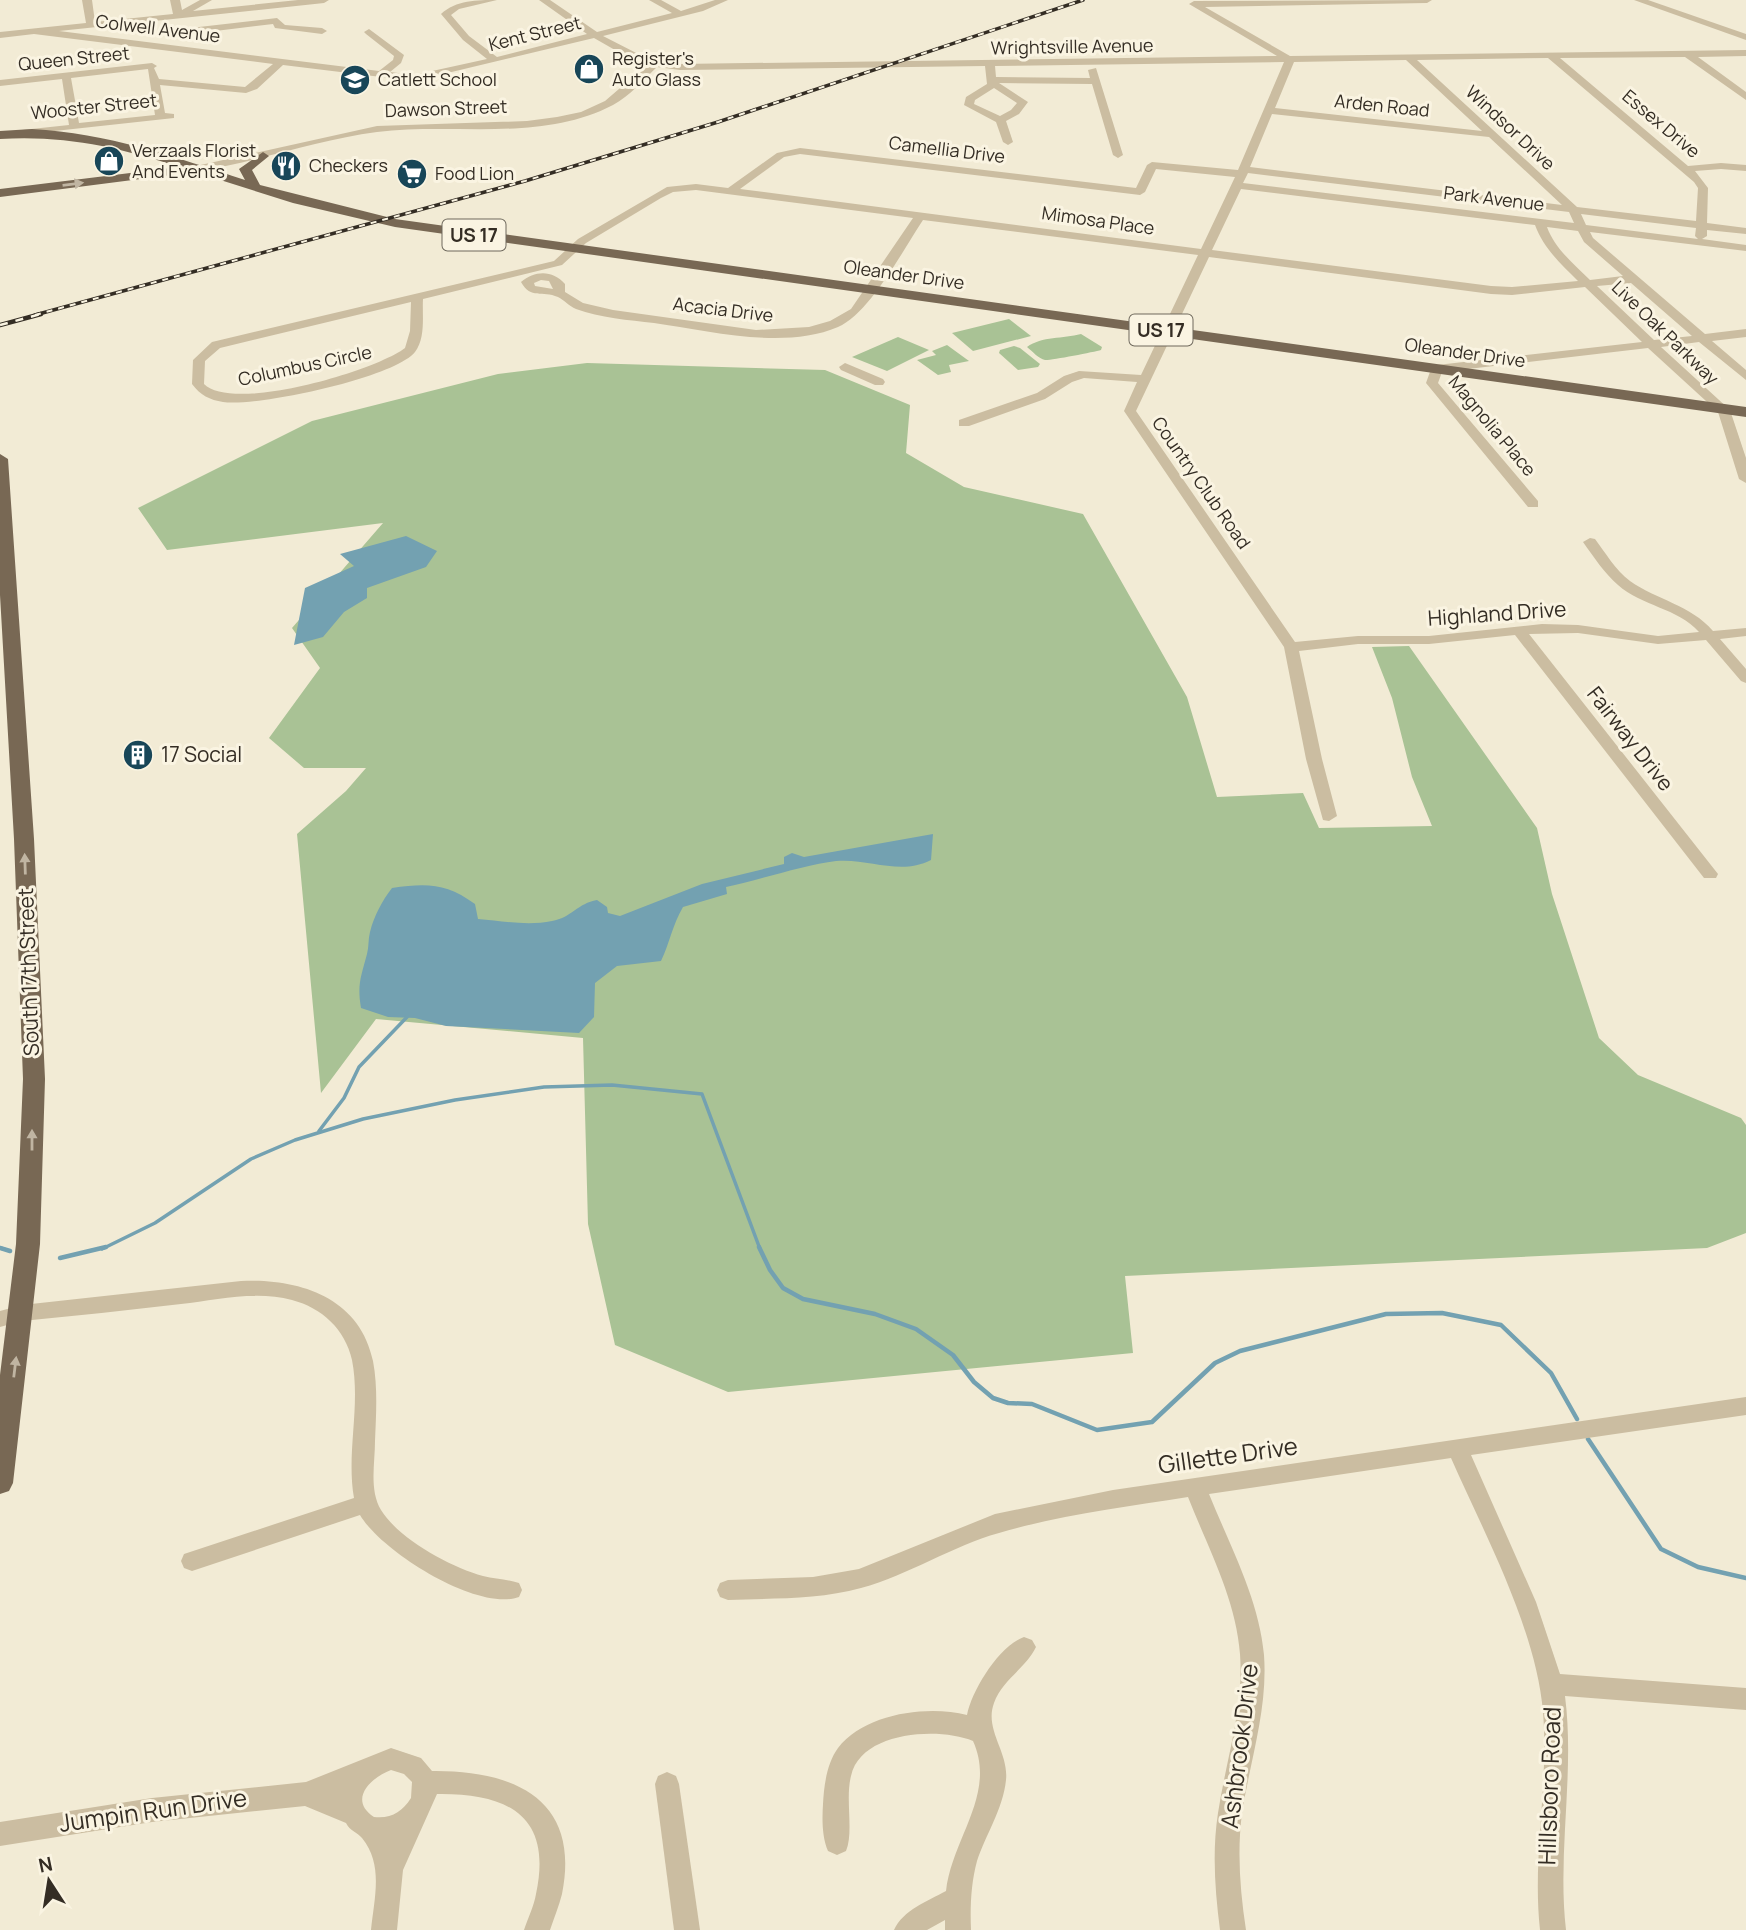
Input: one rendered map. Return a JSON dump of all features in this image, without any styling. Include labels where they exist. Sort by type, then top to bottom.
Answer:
[{"type":"main road","name":"Wooster Street","points":[[0,135],[70,130]]},
{"type":"main road","name":"Oleander Drive","points":[[70,130],[317,206],[396,223],[1746,412]]},
{"type":"main road","points":[[255,187],[245,169],[263,156]]},
{"type":"main road","points":[[139,176],[167,167],[170,163],[164,158]]},
{"type":"main road","name":"Dawson Street","points":[[4,193],[195,167]]},
{"type":"main road","name":"US 17","points":[[139,176],[174,176],[240,183]]},
{"type":"main road","name":"South 17th Street","points":[[0,459],[7,702],[29,942],[34,1079],[31,1206],[11,1316],[0,1483]]},
{"type":"street","points":[[87,0],[91,25]]},
{"type":"street","points":[[175,0],[178,16]]},
{"type":"street","points":[[178,16],[208,0]]},
{"type":"street","points":[[0,35],[324,0]]},
{"type":"street","points":[[492,0],[449,10],[447,16],[466,38],[495,60]]},
{"type":"street","name":"Wrightsville Avenue","points":[[544,0],[629,55],[653,65],[701,68],[1746,51]]},
{"type":"street","points":[[654,0],[680,14]]},
{"type":"street","name":"Kent Street","points":[[434,75],[680,14],[723,0]]},
{"type":"street","points":[[1191,2],[1427,0]]},
{"type":"street","points":[[1639,0],[1746,37]]},
{"type":"street","points":[[1191,2],[1290,60]]},
{"type":"street","points":[[195,14],[203,45],[195,51]]},
{"type":"street","points":[[199,30],[277,21],[278,26],[283,28],[322,31]]},
{"type":"street","points":[[358,31],[369,29],[369,32],[399,55],[398,61],[381,74]]},
{"type":"street","name":"Colwell Avenue","points":[[32,31],[414,78],[434,75]]},
{"type":"street","points":[[177,49],[152,66],[154,82],[227,89],[252,88],[280,62]]},
{"type":"street","name":"Wrightsville Avenue","points":[[1619,54],[1746,51]]},
{"type":"street","points":[[1688,54],[1746,97]]},
{"type":"street","name":"Essex Drive","points":[[1550,55],[1687,169],[1703,188],[1701,243]]},
{"type":"street","name":"Windsor Drive","points":[[1409,58],[1573,209],[1581,228]]},
{"type":"street","name":"Country Club Road","points":[[1290,60],[1241,176],[1131,408],[1133,418],[1292,647],[1314,759],[1329,816]]},
{"type":"street","points":[[1091,63],[1118,155]]},
{"type":"street","points":[[990,64],[994,84],[1023,102],[1015,112],[1000,120]]},
{"type":"street","name":"Dawson Street","points":[[195,167],[263,156],[334,137],[386,128],[451,123],[524,124],[571,117],[615,100],[653,65]]},
{"type":"street","name":"Queen Street","points":[[0,83],[152,66]]},
{"type":"street","points":[[66,76],[70,130]]},
{"type":"street","points":[[993,80],[1096,81]]},
{"type":"street","points":[[993,80],[990,86],[970,99],[969,105],[1000,120],[1008,142]]},
{"type":"street","name":"Wooster Street","points":[[70,130],[107,122],[166,117],[154,82]]},
{"type":"street","name":"Arden Road","points":[[1270,111],[1491,134]]},
{"type":"street","points":[[88,136],[91,128],[107,122]]},
{"type":"street","name":"Camellia Drive","points":[[732,190],[778,157],[793,151],[821,152],[1140,192],[1152,165]]},
{"type":"street","name":"Park Avenue","points":[[1152,165],[1746,230]]},
{"type":"street","points":[[1687,169],[1746,168]]},
{"type":"street","name":"Park Avenue","points":[[1241,176],[1540,223],[1746,248]]},
{"type":"street","name":"Mimosa Place","points":[[575,248],[666,191],[696,187],[1499,291],[1632,279]]},
{"type":"street","name":"Acacia Drive","points":[[559,293],[573,303],[599,311],[774,335],[810,331],[840,322],[855,312],[921,215]]},
{"type":"street","name":"Live Oak Parkway","points":[[1540,223],[1554,251],[1721,408],[1728,418],[1746,479]]},
{"type":"street","name":"Live Oak Parkway","points":[[1581,228],[1588,240],[1746,376]]},
{"type":"street","name":"Columbus Circle","points":[[417,297],[411,347],[405,355],[390,365],[337,380],[248,399],[215,397],[205,392],[198,384],[199,360],[216,345],[417,297],[550,266],[564,260],[575,248]]},
{"type":"street","points":[[1437,369],[1746,333]]},
{"type":"street","points":[[845,367],[879,382]]},
{"type":"street","name":"Magnolia Place","points":[[1437,369],[1432,383],[1533,504]]},
{"type":"street","points":[[964,423],[1041,396],[1083,374],[1100,373],[1147,379]]},
{"type":"street","points":[[1590,542],[1622,582],[1700,624],[1746,678]]},
{"type":"street","name":"Highland Drive","points":[[1292,647],[1358,640],[1429,640],[1518,629],[1570,628],[1658,640],[1746,632]]},
{"type":"street","name":"Fairway Drive","points":[[1518,629],[1710,874]]},
{"type":"street","points":[[11,1316],[254,1289],[296,1293],[314,1299],[347,1323],[358,1340],[364,1381],[364,1491],[367,1503],[389,1534],[420,1557],[492,1590],[510,1590]]},
{"type":"street","name":"Gillette Drive","points":[[728,1590],[833,1585],[892,1568],[995,1524],[1113,1499],[1746,1406]]},
{"type":"street","name":"Hillsboro Road","points":[[1458,1450],[1539,1634],[1552,1684],[1555,1765],[1548,1886],[1553,1930]]},
{"type":"street","name":"Ashbrook Drive","points":[[1195,1487],[1241,1606],[1252,1652],[1249,1714],[1230,1815],[1226,1866],[1233,1930]]},
{"type":"street","points":[[192,1561],[367,1503]]},
{"type":"street","points":[[979,1732],[978,1719],[982,1702],[993,1683],[1024,1647]]},
{"type":"street","points":[[1552,1684],[1746,1699]]},
{"type":"street","points":[[837,1843],[834,1810],[841,1766],[845,1757],[861,1742],[890,1728],[920,1723],[965,1725],[979,1732],[989,1744],[994,1777],[983,1818],[965,1859],[957,1899],[958,1930]]},
{"type":"street","name":"Jumpin Run Drive","points":[[0,1834],[131,1811],[220,1800],[306,1794],[360,1773],[381,1760],[401,1760],[417,1768],[425,1783]]},
{"type":"street","points":[[360,1773],[351,1786],[349,1795],[390,1870]]},
{"type":"street","points":[[384,1930],[390,1870],[411,1819],[423,1802],[425,1783],[467,1784],[506,1793],[535,1808],[543,1817],[551,1836],[552,1869],[546,1908],[537,1930]]},
{"type":"street","points":[[667,1784],[687,1930]]},
{"type":"street","name":"Jumpin Run Drive","points":[[306,1794],[361,1821]]},
{"type":"street","points":[[361,1821],[392,1829],[411,1819]]},
{"type":"street","points":[[907,1930],[919,1920],[957,1899]]},
{"type":"green space","points":[[1009,319],[1031,336],[973,351],[952,333]]},
{"type":"green space","points":[[1081,334],[1102,347],[1101,350],[1045,360],[1027,347],[1046,339]]},
{"type":"green space","points":[[898,337],[929,350],[887,371],[852,357]]},
{"type":"green space","points":[[947,345],[969,361],[949,365],[951,372],[938,375],[917,360],[936,355],[932,351]]},
{"type":"green space","points":[[1014,346],[1040,364],[1038,367],[1018,370],[999,353],[1000,350]]},
{"type":"green space","points":[[587,363],[825,370],[910,405],[906,453],[964,487],[1083,514],[1187,697],[1217,797],[1303,793],[1319,828],[1432,826],[1412,777],[1392,698],[1372,647],[1409,646],[1537,828],[1552,894],[1599,1038],[1638,1075],[1741,1118],[1746,1125],[1746,1233],[1707,1248],[1125,1276],[1133,1353],[728,1392],[615,1345],[588,1224],[583,1038],[376,1019],[321,1093],[297,834],[346,791],[366,768],[304,768],[269,738],[320,668],[292,628],[383,523],[167,550],[138,508],[312,421],[498,374]]},
{"type":"water","points":[[406,536],[437,551],[426,567],[367,588],[367,598],[344,612],[323,637],[294,645],[305,588],[354,566],[340,554]]},
{"type":"water","points":[[933,834],[931,860],[919,865],[896,867],[848,861],[823,863],[726,887],[727,894],[683,907],[661,961],[617,966],[595,983],[594,1017],[579,1033],[446,1026],[415,1018],[388,1017],[361,1008],[361,975],[370,932],[379,909],[392,888],[426,885],[445,888],[475,904],[478,919],[524,923],[552,921],[597,900],[607,907],[608,913],[620,916],[702,884],[784,864],[784,857],[792,853],[804,857]]},
{"type":"waterway","points":[[319,1131],[344,1098],[359,1067],[407,1017]]},
{"type":"waterway","points":[[102,1249],[155,1223],[251,1159],[295,1140],[363,1119],[455,1100],[544,1087],[612,1085],[702,1094],[760,1249]]},
{"type":"waterway","points":[[60,1258],[106,1247]]},
{"type":"waterway","points":[[759,1247],[770,1270],[783,1288],[803,1299],[875,1314],[916,1329],[953,1355],[974,1382],[993,1398],[1008,1403],[1032,1404],[1097,1430],[1152,1422],[1215,1363],[1240,1351],[1386,1314],[1442,1313],[1501,1325],[1551,1373],[1577,1419]]},
{"type":"waterway","points":[[4,1249],[0,1248],[10,1251]]},
{"type":"waterway","points":[[1588,1439],[1661,1549],[1698,1567],[1746,1578]]},
{"type":"railway","points":[[35,315],[525,181],[718,122],[1083,0]]},
{"type":"railway","points":[[0,325],[41,314]]},
{"type":"place","name":"Register's Auto Glass","points":[[589,69]]},
{"type":"place","name":"Catlett School","points":[[355,80]]},
{"type":"place","name":"Verzaals Florist And Events","points":[[109,161]]},
{"type":"place","name":"Checkers","points":[[286,166]]},
{"type":"place","name":"Food Lion","points":[[412,174]]},
{"type":"place","name":"17 Social","points":[[138,755]]}]
